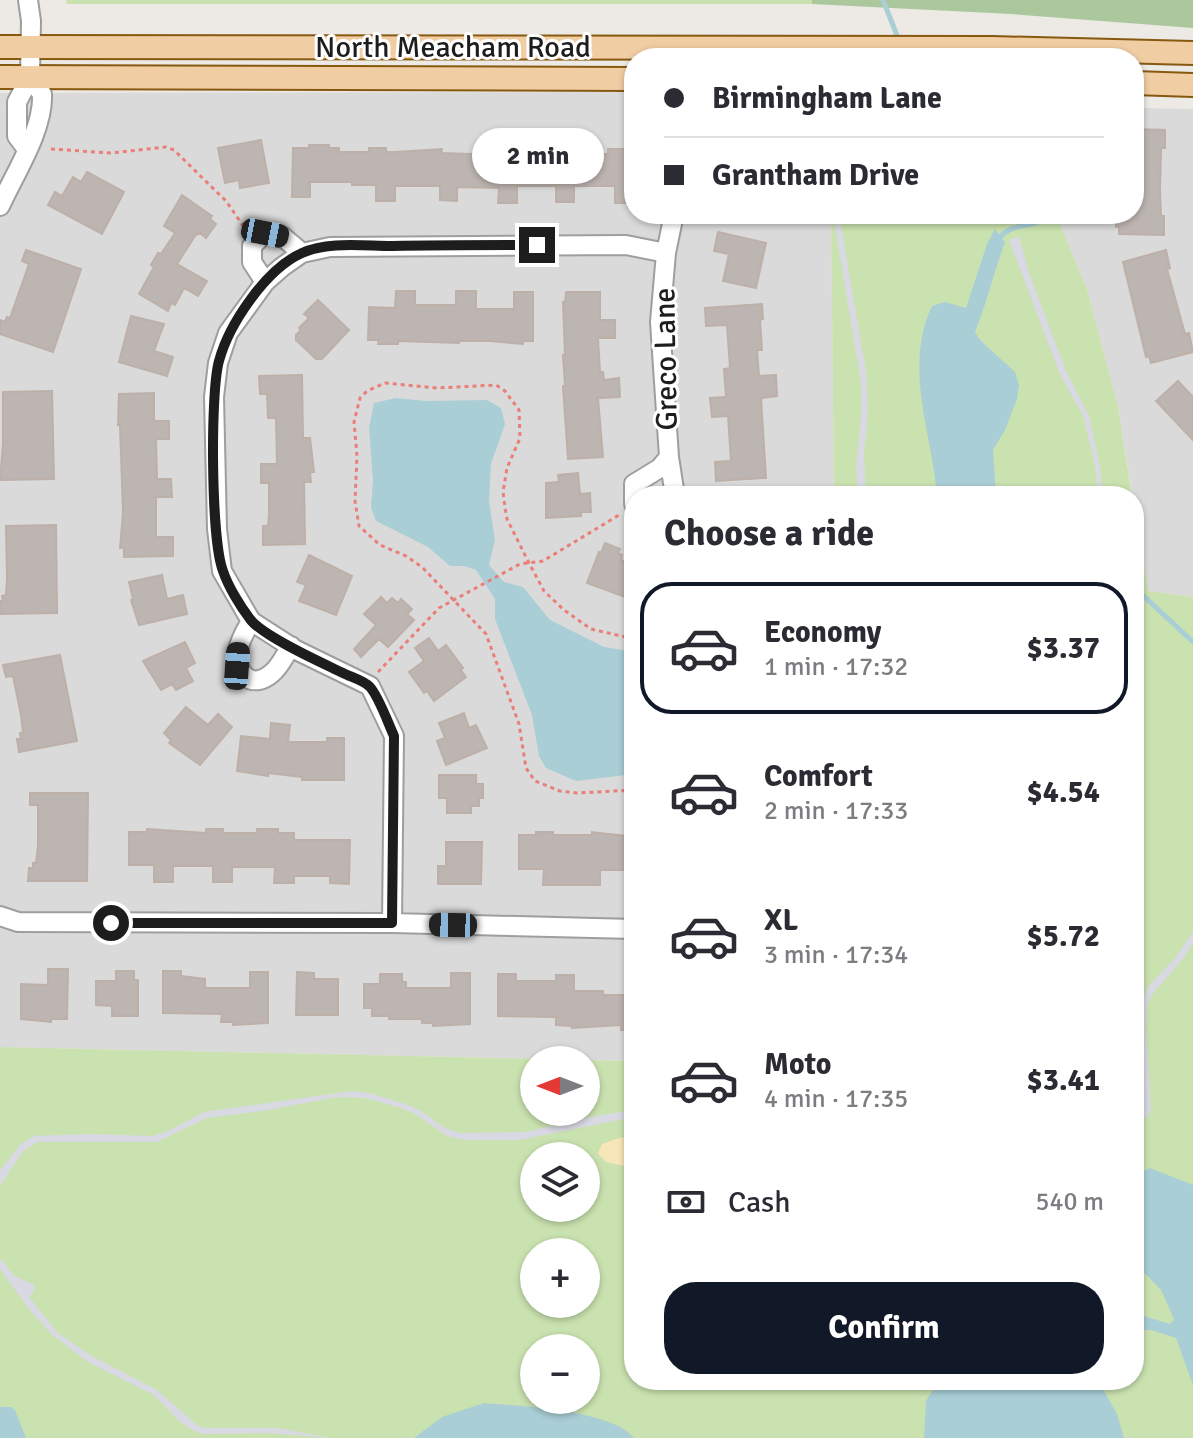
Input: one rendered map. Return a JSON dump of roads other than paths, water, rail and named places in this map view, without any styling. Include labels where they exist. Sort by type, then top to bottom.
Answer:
[{"type":"main road","name":"North Meacham Road","points":[[0,47],[624,52]]},
{"type":"main road","name":"North Meacham Road","points":[[871,48],[936,48]]},
{"type":"main road","name":"North Meacham Road","points":[[1144,52],[1193,53]]},
{"type":"main road","name":"North Meacham Road","points":[[0,77],[624,79]]},
{"type":"main road","points":[[1144,83],[1193,85]]},
{"type":"street","points":[[0,206],[26,148],[36,136],[42,102],[42,94],[30,77],[28,0]]},
{"type":"street","name":"Greco Lane","points":[[672,224],[660,322],[669,457],[680,486]]},
{"type":"street","points":[[265,282],[252,262],[252,246],[265,233],[283,237],[302,253]]},
{"type":"street","points":[[392,923],[394,736],[370,686],[291,646],[251,621],[222,571],[217,529],[214,397],[218,363],[228,333],[265,282],[302,253],[345,246],[626,245],[666,253]]},
{"type":"street","name":"Greco Lane","points":[[633,486],[660,468],[669,457]]},
{"type":"street","points":[[251,621],[238,647],[237,666],[243,676],[252,681],[264,679],[274,672],[291,646]]},
{"type":"street","points":[[1,918],[33,922],[392,923],[624,929]]},
{"type":"water","points":[[995,229],[1005,242],[975,332],[1015,372],[1019,385],[1017,399],[993,450],[995,486],[936,486],[920,376],[924,329],[932,306],[945,302],[966,308]]},
{"type":"water","points":[[396,398],[487,400],[501,408],[505,424],[491,464],[489,501],[495,540],[489,565],[504,582],[523,587],[550,620],[604,647],[624,650],[624,775],[576,781],[546,768],[539,756],[532,715],[495,619],[495,599],[476,570],[450,566],[428,547],[376,521],[371,507],[373,481],[369,428],[374,403]]},
{"type":"water","points":[[1150,1168],[1193,1185],[1193,1385],[1176,1338],[1144,1330],[1144,1316],[1170,1324],[1174,1319],[1161,1290],[1144,1272],[1144,1171]]},
{"type":"water","points":[[933,1390],[1104,1390],[1117,1414],[1124,1438],[924,1438],[926,1401]]},
{"type":"water","points":[[484,1403],[520,1406],[520,1414],[586,1415],[623,1429],[634,1438],[414,1438],[442,1417]]},
{"type":"water","points":[[0,1407],[15,1410],[26,1438],[0,1438]]},
{"type":"waterway","points":[[883,0],[900,43]]},
{"type":"waterway","points":[[1001,236],[1012,228],[1029,224]]},
{"type":"waterway","points":[[1144,596],[1193,642]]}]
